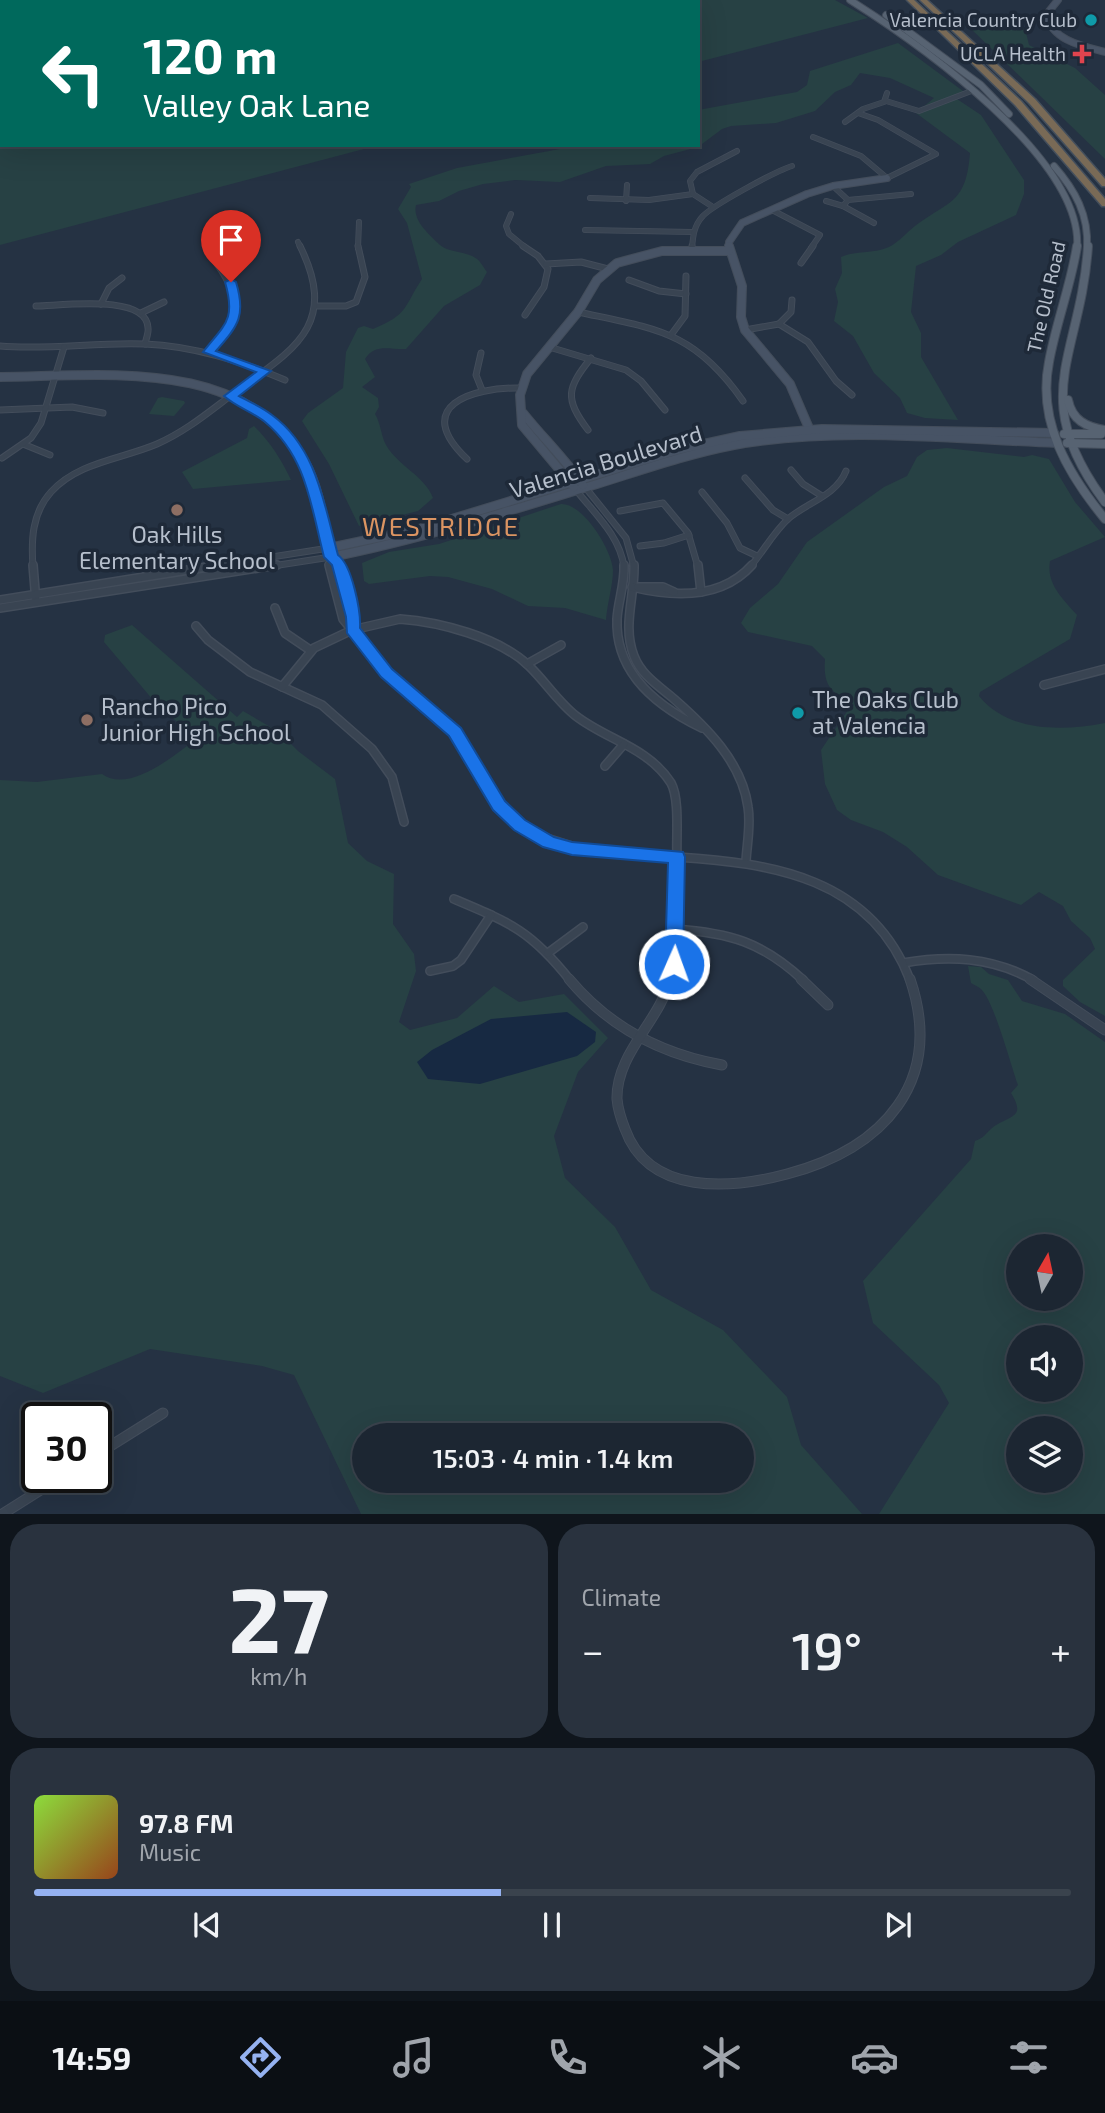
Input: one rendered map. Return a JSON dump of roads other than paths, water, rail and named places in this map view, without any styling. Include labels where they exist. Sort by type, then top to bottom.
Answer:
[{"type":"highway","points":[[909,0],[1018,103],[1105,204]]},
{"type":"highway","points":[[926,2],[1032,101],[1105,184]]},
{"type":"main road","name":"The Old Road","points":[[850,0],[974,90],[1003,117],[1056,180],[1074,217],[1076,250],[1046,382],[1047,405],[1056,438],[1078,484],[1105,519]]},
{"type":"main road","name":"The Old Road","points":[[860,0],[900,24],[987,91],[1060,173],[1077,199],[1085,219],[1088,245],[1062,403],[1070,438],[1086,473],[1105,502]]},
{"type":"main road","points":[[1063,385],[1074,418],[1082,424],[1105,432]]},
{"type":"main road","name":"Valencia Boulevard","points":[[1056,438],[1105,432]]},
{"type":"main road","name":"Valencia Boulevard","points":[[1070,438],[1105,444]]},
{"type":"street","points":[[1058,0],[1046,15],[1051,27],[1075,42],[1105,52]]},
{"type":"street","points":[[845,122],[886,101],[919,111],[974,90]]},
{"type":"street","points":[[886,101],[887,93]]},
{"type":"street","points":[[811,433],[790,384],[745,330],[741,317],[742,286],[729,251],[729,242],[736,229],[751,218],[833,186],[887,178],[936,154],[877,120],[858,113]]},
{"type":"street","points":[[813,137],[861,156],[887,178]]},
{"type":"street","points":[[693,194],[690,181],[697,172],[737,150]]},
{"type":"street","points":[[692,250],[692,232],[702,216],[713,206],[748,190],[773,172],[792,166]]},
{"type":"street","points":[[626,201],[627,185]]},
{"type":"street","points":[[833,186],[848,200]]},
{"type":"street","points":[[590,198],[626,201],[693,194],[713,206]]},
{"type":"street","points":[[843,206],[848,200],[911,194]]},
{"type":"street","points":[[826,201],[843,206],[874,223]]},
{"type":"street","points":[[772,210],[820,235],[802,263]]},
{"type":"street","points":[[511,214],[506,226],[509,236],[539,256],[546,264],[548,279],[525,315]]},
{"type":"street","points":[[316,306],[346,306],[356,302],[365,277],[358,247],[359,222]]},
{"type":"street","points":[[585,230],[615,232],[659,229],[692,232]]},
{"type":"street","points":[[35,598],[35,521],[40,507],[52,490],[69,476],[158,444],[187,428],[301,341],[312,322],[316,306],[306,258],[298,242]]},
{"type":"street","points":[[729,251],[650,253],[628,258],[608,269],[597,280],[578,312],[527,374],[521,388],[521,420],[524,428],[617,525],[630,548],[634,563],[627,634],[634,659],[645,675],[679,702],[724,751],[742,785],[748,808],[746,861]]},
{"type":"street","points":[[546,264],[581,262],[608,269]]},
{"type":"street","points":[[209,352],[230,326],[237,303],[234,287],[217,264]]},
{"type":"street","points":[[671,335],[685,319],[686,276]]},
{"type":"street","points":[[101,304],[109,288],[122,278]]},
{"type":"street","points":[[629,280],[659,291],[686,294]]},
{"type":"street","points":[[745,330],[779,324],[791,312],[792,300]]},
{"type":"street","points":[[141,313],[164,302]]},
{"type":"street","points":[[36,306],[101,304],[127,307],[141,313],[150,328],[145,344]]},
{"type":"street","points":[[578,312],[671,335],[707,357],[743,401]]},
{"type":"street","points":[[779,324],[808,342],[836,381],[852,395]]},
{"type":"street","points":[[0,346],[145,344],[209,352],[285,380]]},
{"type":"street","points":[[2,457],[23,444],[36,431],[46,408],[64,347]]},
{"type":"street","points":[[550,347],[618,366],[634,375],[665,410]]},
{"type":"street","points":[[481,353],[476,375],[482,390]]},
{"type":"street","points":[[588,430],[573,411],[569,396],[572,382],[591,358]]},
{"type":"street","points":[[0,377],[104,373],[153,376],[196,384],[230,396],[267,417],[302,455],[312,477],[343,619],[353,629],[386,673],[455,732],[499,805],[520,825],[549,842],[572,849],[677,857],[746,861],[786,869],[830,888],[868,918],[903,963],[914,992],[919,1033],[915,1069],[900,1103],[871,1136],[855,1148],[812,1167],[760,1183],[716,1187],[683,1182],[658,1169],[637,1150],[625,1132],[617,1100],[618,1081],[623,1064],[663,1001],[671,979],[677,857],[677,807],[672,785],[650,758],[576,716],[527,664],[501,645],[426,621],[400,620],[353,629],[331,638],[310,650],[282,687]]},
{"type":"street","points":[[467,459],[450,442],[444,425],[452,406],[482,390],[521,388]]},
{"type":"street","points":[[0,410],[72,407],[103,413]]},
{"type":"street","name":"Valencia Boulevard","points":[[0,600],[35,598],[387,541],[578,485],[703,452],[811,433],[1056,438]]},
{"type":"street","points":[[23,444],[50,455]]},
{"type":"street","points":[[791,470],[803,484],[822,496]]},
{"type":"street","points":[[623,586],[662,594],[701,592],[731,584],[745,572],[788,519],[842,482],[846,471]]},
{"type":"street","points":[[745,478],[773,510],[788,519]]},
{"type":"street","points":[[578,485],[621,550],[625,574],[616,630],[620,650],[634,678],[649,695],[676,716],[703,729]]},
{"type":"street","points":[[702,492],[727,523],[740,548],[757,556]]},
{"type":"street","points":[[620,511],[663,503],[689,535],[697,553],[701,592]]},
{"type":"street","points":[[640,546],[664,543],[689,535]]},
{"type":"street","points":[[330,552],[339,562],[354,617],[353,629]]},
{"type":"street","name":"Valencia Boulevard","points":[[0,608],[35,598]]},
{"type":"street","points":[[275,608],[285,633],[310,650]]},
{"type":"street","points":[[196,626],[208,640],[250,672],[322,705],[372,749],[392,777],[404,822]]},
{"type":"street","points":[[527,664],[561,646]]},
{"type":"street","points":[[1044,685],[1105,669]]},
{"type":"street","points":[[605,766],[624,744]]},
{"type":"street","points":[[454,899],[520,929],[548,953],[608,1018],[640,1038],[681,1058],[722,1065]]},
{"type":"street","points":[[430,971],[453,966],[461,960],[491,915]]},
{"type":"street","points":[[548,953],[583,927]]},
{"type":"street","points":[[675,929],[725,933],[760,944],[777,955],[828,1005]]},
{"type":"street","points":[[903,963],[932,957],[963,956],[1007,967],[1048,989],[1083,1017],[1105,1030]]},
{"type":"street","points":[[112,1445],[163,1413]]},
{"type":"street","points":[[1,1514],[35,1493]]},
{"type":"water","points":[[567,1012],[596,1032],[595,1042],[577,1056],[480,1084],[428,1079],[417,1062],[432,1050],[491,1019]]},
{"type":"place","name":"Valencia Country Club","points":[[1091,20]]},
{"type":"place","name":"UCLA Health","points":[[1082,54]]},
{"type":"place","name":"Oak Hills Elementary School","points":[[177,510]]},
{"type":"place","name":"The Oaks Club at Valencia","points":[[798,713]]},
{"type":"place","name":"Rancho Pico Junior High School","points":[[87,720]]},
{"type":"district","name":"WESTRIDGE","points":[[441,527]]}]
